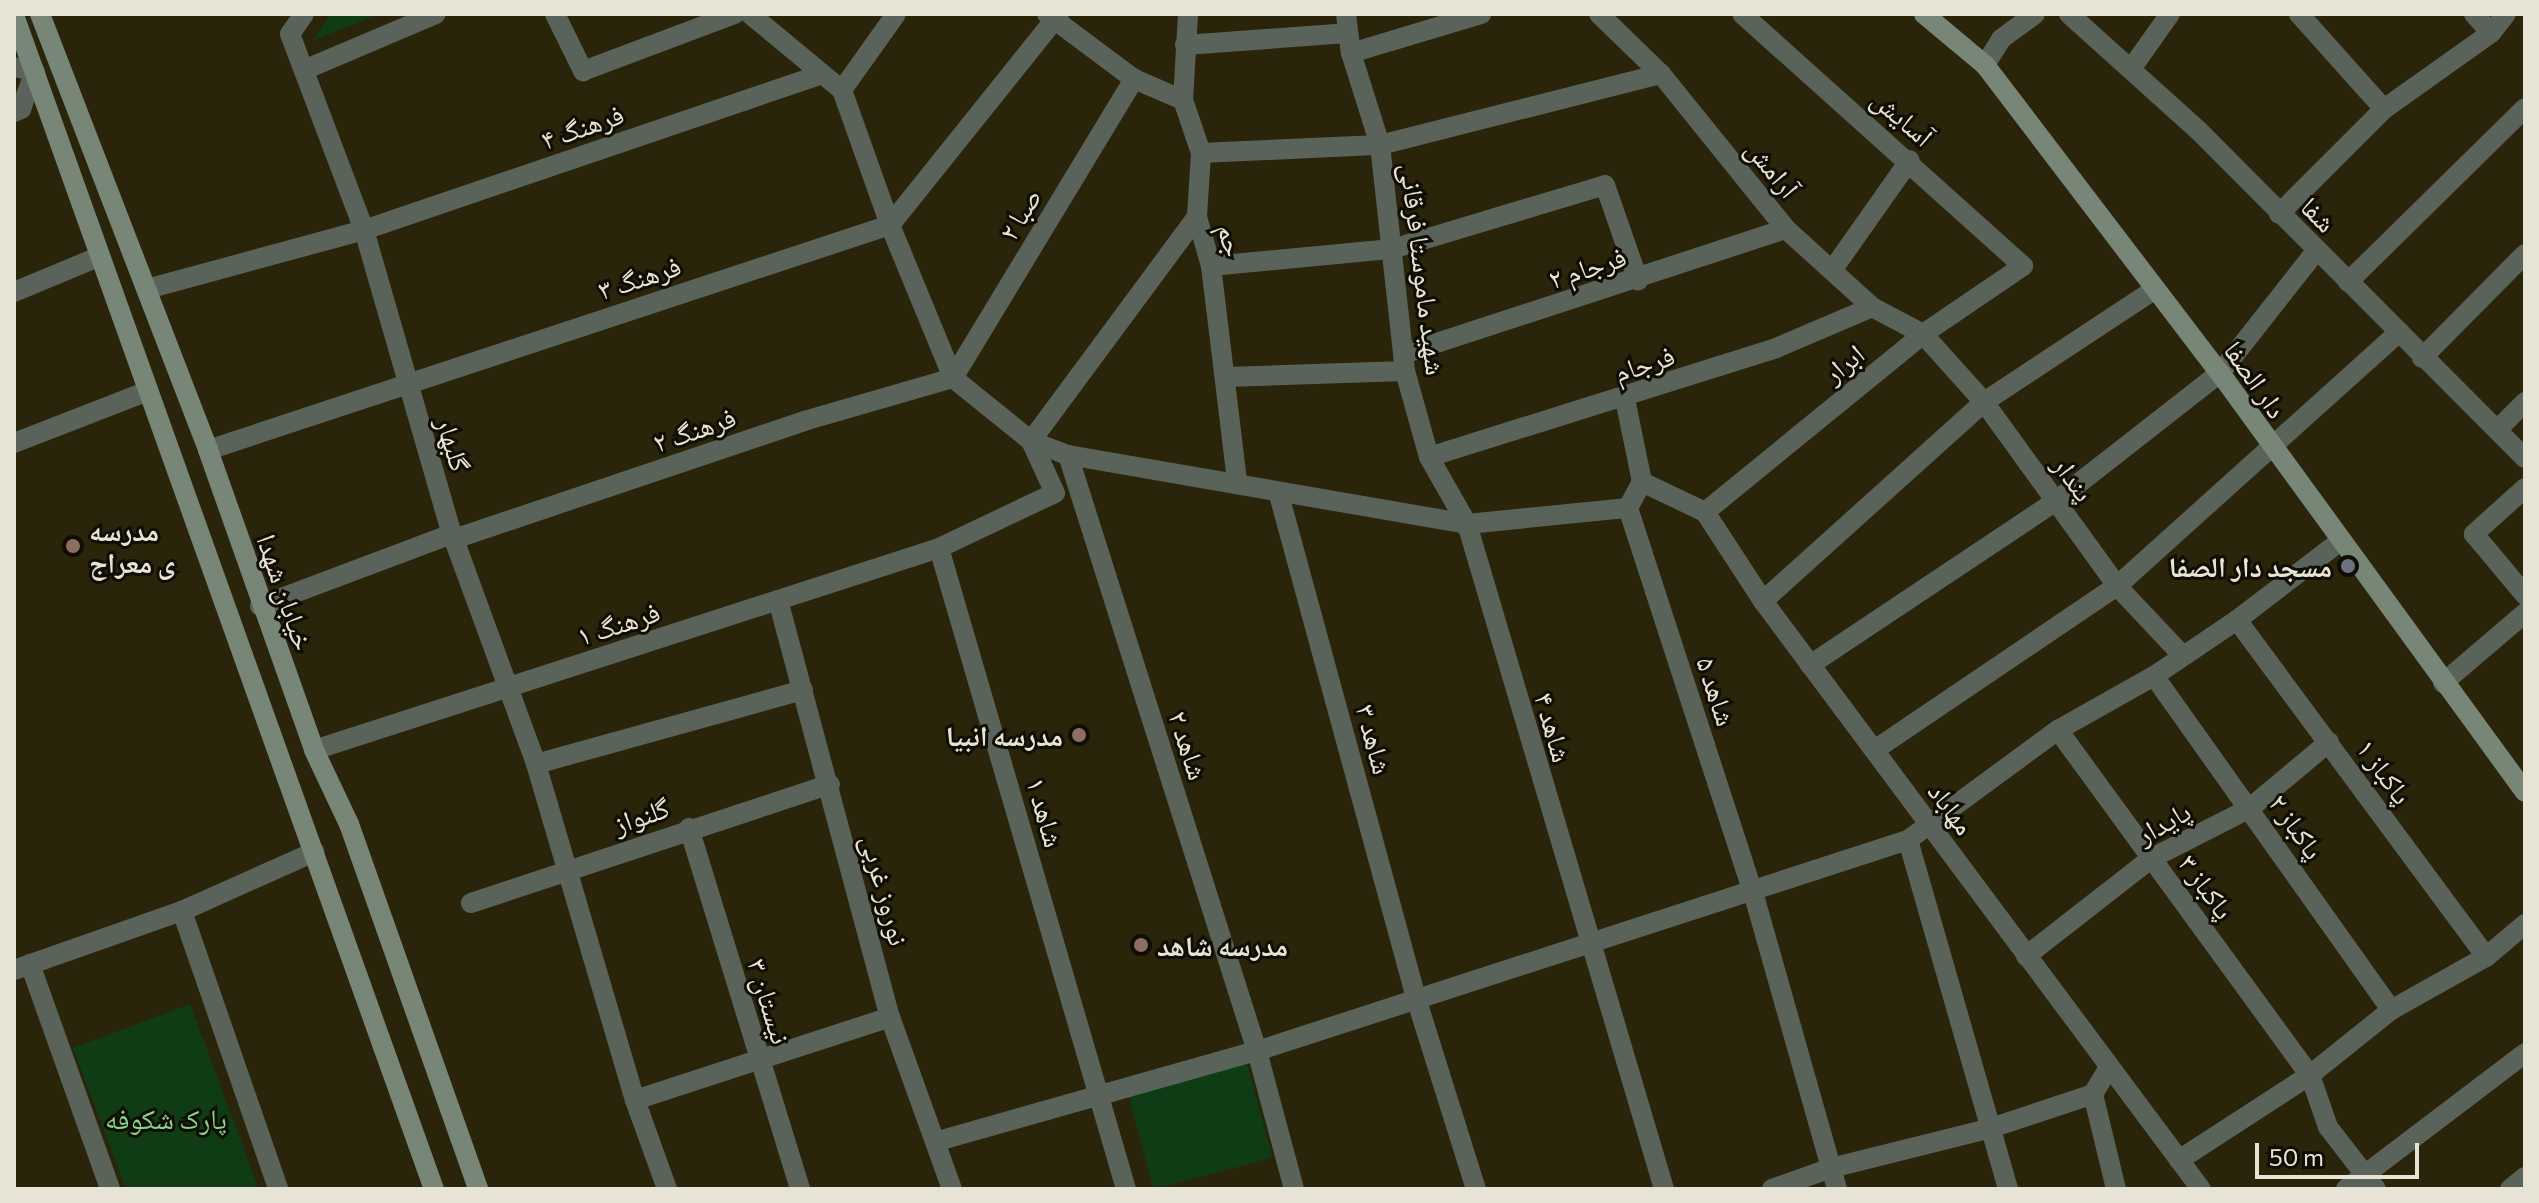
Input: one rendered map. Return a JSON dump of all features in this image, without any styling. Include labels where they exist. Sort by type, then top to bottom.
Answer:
[{"type":"main road","name":"خیابان شهدا","points":[[40,14],[208,450],[260,606],[314,750],[359,851],[478,1189]]},
{"type":"main road","name":"دار الصفا","points":[[1924,14],[1985,65],[2220,373],[2339,542],[2525,792]]},
{"type":"main road","points":[[14,15],[98,257],[434,1189]]},
{"type":"street","name":"گلبهار","points":[[304,14],[290,34],[364,230],[453,537],[536,764],[635,1100],[667,1189]]},
{"type":"street","points":[[304,70],[436,14]]},
{"type":"street","points":[[558,15],[583,71],[735,14]]},
{"type":"street","points":[[750,14],[819,75],[842,90],[890,225],[953,378],[1031,441],[1068,455],[1237,482],[1279,495],[1467,524],[1628,508],[1642,482],[1625,399]]},
{"type":"street","points":[[842,90],[896,14]]},
{"type":"street","name":"جم","points":[[1188,14],[1183,100],[1201,153],[1197,217],[1211,266],[1237,482]]},
{"type":"street","points":[[1185,45],[1348,33],[1481,14]]},
{"type":"street","name":"آرامش","points":[[1599,14],[1661,74],[1786,229],[1872,307],[1923,334]]},
{"type":"street","name":"آسایش","points":[[1742,14],[1910,160],[2023,266]]},
{"type":"street","points":[[1985,65],[2001,39],[2035,14]]},
{"type":"street","name":"شفا","points":[[2069,14],[2131,69],[2525,458]]},
{"type":"street","points":[[2131,69],[2170,14]]},
{"type":"street","points":[[2299,14],[2384,109]]},
{"type":"street","points":[[2474,14],[2491,33]]},
{"type":"street","points":[[2279,214],[2384,109],[2491,33],[2506,14]]},
{"type":"street","points":[[890,225],[1054,16],[1134,79],[1183,100]]},
{"type":"street","name":"شهید ماموستا فرقانی","points":[[1348,33],[1380,145],[1404,362],[1429,457],[1467,524]]},
{"type":"street","points":[[14,67],[35,71],[57,62]]},
{"type":"street","points":[[14,112],[21,109],[35,71]]},
{"type":"street","points":[[1201,153],[1380,145],[1661,74]]},
{"type":"street","name":"فرهنگ ۴","points":[[147,289],[364,230],[819,75]]},
{"type":"street","name":"صبا ۲","points":[[953,378],[1134,79]]},
{"type":"street","points":[[2348,282],[2525,108]]},
{"type":"street","points":[[1833,269],[1910,160]]},
{"type":"street","points":[[1211,266],[1392,249],[1605,185],[1638,280]]},
{"type":"street","points":[[1031,441],[1197,217]]},
{"type":"street","name":"فرهنگ ۳","points":[[208,450],[406,381],[890,225]]},
{"type":"street","name":"فرجام ۲","points":[[1226,377],[1404,362],[1786,229]]},
{"type":"street","points":[[1810,665],[2056,501],[2220,373],[2316,251]]},
{"type":"street","points":[[2422,358],[2525,254]]},
{"type":"street","points":[[14,292],[98,257]]},
{"type":"street","name":"ابرار","points":[[1705,512],[1923,334],[2023,266]]},
{"type":"street","points":[[1763,601],[1984,402],[2154,290]]},
{"type":"street","name":"فرجام","points":[[1429,457],[1625,399],[1776,348],[1872,307]]},
{"type":"street","points":[[1876,749],[2117,586],[2399,332]]},
{"type":"street","name":"پندار","points":[[1923,334],[1984,402],[2117,586],[2181,654]]},
{"type":"street","name":"فرهنگ ۲","points":[[260,606],[453,537],[804,421],[953,378]]},
{"type":"street","points":[[14,443],[148,391]]},
{"type":"street","points":[[2497,430],[2525,402]]},
{"type":"street","name":"فرهنگ ۱","points":[[314,750],[939,548],[1055,493],[1031,441]]},
{"type":"street","name":"شاهد ۲","points":[[1068,455],[1257,1051],[1294,1189]]},
{"type":"street","points":[[1642,482],[1705,512]]},
{"type":"street","points":[[2525,488],[2474,534],[2525,595]]},
{"type":"street","name":"شاهد ۳","points":[[1279,495],[1416,998],[1476,1189]]},
{"type":"street","name":"شاهد ۵","points":[[1628,508],[1753,892],[1837,1189]]},
{"type":"street","name":"مهاباد","points":[[1705,512],[1763,601],[2201,1189]]},
{"type":"street","name":"شاهد ۴","points":[[1467,524],[1588,945],[1664,1189]]},
{"type":"street","points":[[938,1141],[1099,1093],[1257,1051],[1908,840],[1931,828],[2058,730],[2154,676],[2181,654],[2237,620],[2339,542]]},
{"type":"street","name":"شاهد ۱","points":[[939,548],[1126,1189]]},
{"type":"street","name":"نوروز غربی","points":[[778,600],[830,784],[890,1017],[938,1141],[952,1189]]},
{"type":"street","points":[[2443,683],[2525,613]]},
{"type":"street","name":"پاکباز ۱","points":[[2237,620],[2486,957]]},
{"type":"street","name":"پاکباز ۲","points":[[2154,676],[2391,1010]]},
{"type":"street","points":[[536,764],[803,690]]},
{"type":"street","name":"پاکباز ۳","points":[[2058,730],[2310,1075],[2328,1127],[2370,1181]]},
{"type":"street","name":"پایدار","points":[[2026,956],[2152,858],[2250,808],[2329,742]]},
{"type":"street","name":"گلنواز","points":[[471,903],[689,828],[830,784]]},
{"type":"street","name":"نیستان ۳","points":[[689,828],[800,1189]]},
{"type":"street","points":[[1908,840],[2008,1189]]},
{"type":"street","points":[[110,1189],[22,967],[182,911],[314,852]]},
{"type":"street","points":[[182,911],[278,1189]]},
{"type":"street","points":[[2179,1160],[2310,1075],[2391,1010],[2486,957],[2525,924]]},
{"type":"street","points":[[635,1100],[758,1056],[890,1017]]},
{"type":"street","points":[[2346,1189],[2370,1181],[2525,1053]]},
{"type":"street","points":[[1772,1189],[1831,1168],[1991,1128],[2093,1094],[2109,1067]]},
{"type":"street","points":[[2093,1094],[2116,1189]]},
{"type":"street","points":[[2510,1189],[2525,1177]]},
{"type":"green space","points":[[330,14],[379,14],[312,41]]},
{"type":"green space","name":"پارک شکوفه","points":[[190,1004],[259,1189],[126,1189],[73,1048]]},
{"type":"green space","points":[[1247,1063],[1272,1158],[1153,1189],[1128,1095]]},
{"type":"place","name":"مدرسه ی معراج","points":[[73,546]]},
{"type":"place","name":"مسجد دار الصفا","points":[[2348,566]]},
{"type":"place","name":"مدرسه انبیا","points":[[1079,735]]},
{"type":"place","name":"مدرسه شاهد","points":[[1141,945]]}]
